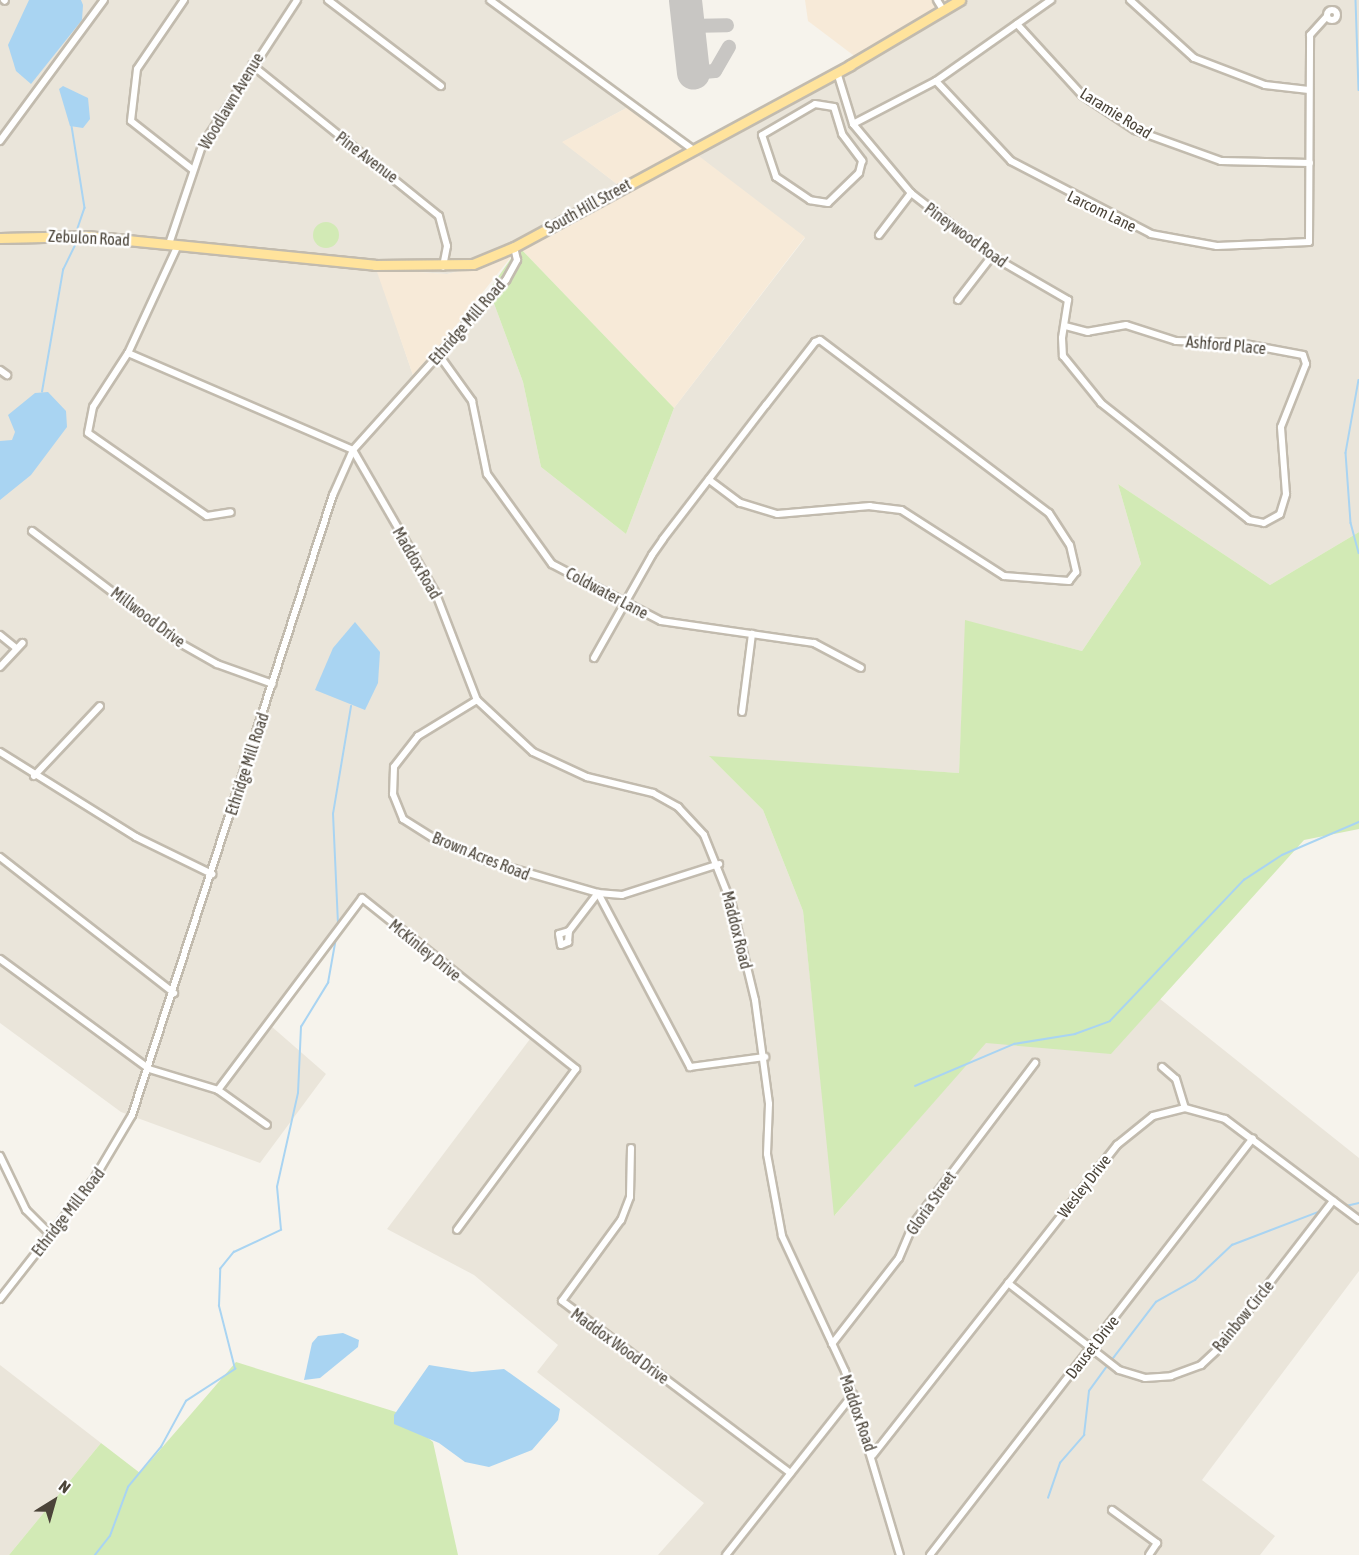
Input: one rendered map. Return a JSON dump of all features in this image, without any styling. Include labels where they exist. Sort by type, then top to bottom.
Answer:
[{"type":"main road","name":"South Hill Street","points":[[173,244],[443,268],[473,264],[514,247],[837,72],[960,0]]},
{"type":"main road","name":"Zebulon Road","points":[[0,238],[87,236],[173,244]]},
{"type":"street","points":[[0,141],[104,0]]},
{"type":"street","points":[[184,0],[137,69],[131,121],[194,170]]},
{"type":"street","name":"Woodlawn Avenue","points":[[231,512],[207,516],[187,505],[88,430],[93,407],[128,353],[173,244],[202,146],[297,0]]},
{"type":"street","points":[[328,0],[441,86]]},
{"type":"street","points":[[490,0],[692,149]]},
{"type":"street","points":[[937,0],[944,11]]},
{"type":"street","points":[[853,123],[936,81],[1051,0]]},
{"type":"street","points":[[1131,0],[1194,58],[1265,85],[1309,90]]},
{"type":"street","points":[[1310,164],[1310,35],[1327,15]]},
{"type":"street","name":"Laramie Road","points":[[1017,24],[1082,95],[1135,130],[1221,161],[1310,164]]},
{"type":"street","name":"Pine Avenue","points":[[252,66],[439,216],[447,246],[443,268]]},
{"type":"street","name":"Pineywood Road","points":[[837,72],[853,123],[911,193],[992,256],[1063,294],[1071,307],[1066,326],[1063,356],[1083,383],[1196,480]]},
{"type":"street","name":"Larcom Lane","points":[[936,81],[1011,161],[1151,234],[1217,246],[1310,242],[1310,164]]},
{"type":"street","points":[[815,104],[834,107],[842,134],[862,161],[859,172],[837,199],[810,200],[776,177],[762,135],[770,125],[815,104]]},
{"type":"street","points":[[764,110],[770,125]]},
{"type":"street","points":[[879,235],[911,193]]},
{"type":"street","name":"Ethridge Mill Road","points":[[0,1299],[119,1143],[149,1069],[333,495],[353,450],[506,280],[517,260],[514,247]]},
{"type":"street","points":[[958,300],[992,256]]},
{"type":"street","name":"Ashford Place","points":[[1066,326],[1088,332],[1126,325],[1176,341],[1254,344],[1305,357],[1281,427],[1286,494],[1280,514],[1253,522],[1196,480]]},
{"type":"street","points":[[594,658],[652,555],[709,480],[815,342],[829,342],[1049,513],[1070,545],[1076,572],[1069,581],[1004,576],[901,510],[870,506],[777,514],[740,503],[709,480]]},
{"type":"street","points":[[128,353],[353,450]]},
{"type":"street","name":"Coldwater Lane","points":[[439,354],[472,401],[487,474],[538,548],[564,572],[624,603],[677,625],[826,646],[861,668]]},
{"type":"street","points":[[0,370],[7,375]]},
{"type":"street","name":"Maddox Road","points":[[353,450],[436,594],[477,700],[533,752],[587,777],[653,793],[678,807],[704,835],[719,864],[765,1057],[772,1193],[782,1236],[853,1394],[873,1455],[900,1555]]},
{"type":"street","name":"Millwood Drive","points":[[32,531],[178,642],[217,664],[273,684]]},
{"type":"street","points":[[742,712],[752,634]]},
{"type":"street","points":[[0,635],[15,647]]},
{"type":"street","points":[[0,667],[15,647],[21,643]]},
{"type":"street","name":"Brown Acres Road","points":[[477,700],[418,736],[393,767],[393,794],[403,819],[438,841],[490,862],[598,893],[622,895],[719,864]]},
{"type":"street","points":[[34,776],[100,706]]},
{"type":"street","points":[[0,752],[34,776],[136,837],[212,874]]},
{"type":"street","points":[[0,857],[174,993]]},
{"type":"street","points":[[569,931],[598,893],[690,1067],[765,1057]]},
{"type":"street","name":"McKinley Drive","points":[[218,1090],[362,898],[576,1069],[457,1230]]},
{"type":"street","points":[[0,959],[149,1069],[218,1090],[267,1125]]},
{"type":"street","name":"Gloria Street","points":[[831,1344],[899,1257],[914,1223],[1035,1063]]},
{"type":"street","points":[[1161,1067],[1176,1079],[1185,1108]]},
{"type":"street","name":"Wesley Drive","points":[[873,1455],[1129,1131],[1153,1116],[1185,1108],[1215,1114],[1253,1138],[1359,1220]]},
{"type":"street","name":"Dauset Drive","points":[[930,1555],[1253,1138]]},
{"type":"street","name":"Maddox Wood Drive","points":[[631,1148],[630,1197],[621,1220],[562,1301],[790,1473]]},
{"type":"street","points":[[0,1156],[26,1210],[51,1234]]},
{"type":"street","name":"Rainbow Circle","points":[[1008,1283],[1119,1370],[1145,1378],[1171,1376],[1200,1365],[1334,1201]]},
{"type":"street","points":[[726,1555],[853,1394]]},
{"type":"street","points":[[1112,1510],[1157,1543],[1149,1555]]},
{"type":"shaded area","points":[[0,0],[497,0],[632,105],[563,142],[622,188],[489,264],[447,274],[377,269],[414,378],[489,290],[523,382],[541,467],[626,534],[674,408],[805,238],[690,150],[957,0],[1359,0],[1359,532],[1270,585],[1118,484],[1141,564],[1082,651],[966,621],[959,773],[710,757],[763,810],[803,911],[835,1215],[986,1042],[1111,1053],[1160,999],[1359,1158],[1359,1271],[1202,1480],[1275,1536],[1260,1555],[658,1555],[704,1503],[537,1372],[558,1345],[474,1275],[387,1229],[533,1035],[362,905],[271,1026],[326,1074],[260,1163],[121,1112],[0,1023]]},
{"type":"shaded area","points":[[805,0],[957,0],[857,58],[808,21]]},
{"type":"shaded area","points":[[632,105],[805,237],[674,408],[519,247],[414,378],[376,269],[447,274],[489,264],[622,188],[562,142]]},
{"type":"shaded area","points":[[0,1365],[101,1443],[9,1555],[0,1555]]},
{"type":"green space","points":[[326,222],[335,226],[339,235],[335,244],[326,248],[317,244],[313,235],[317,226]]},
{"type":"green space","points":[[519,247],[674,408],[626,534],[541,467],[523,382],[489,290]]},
{"type":"green space","points":[[1118,484],[1270,585],[1359,532],[1359,829],[1304,840],[1111,1054],[986,1043],[834,1216],[803,911],[763,810],[709,756],[959,773],[965,620],[1082,651],[1141,564]]},
{"type":"green space","points":[[236,1362],[396,1412],[433,1442],[458,1555],[9,1555],[101,1443],[140,1473]]},
{"type":"water","points":[[29,0],[81,0],[83,5],[82,20],[31,84],[16,71],[8,45]]},
{"type":"water","points":[[63,86],[88,98],[90,119],[83,128],[70,126],[59,89]]},
{"type":"water","points":[[48,392],[66,411],[67,427],[31,475],[0,500],[0,441],[12,440],[15,432],[8,415],[35,393]]},
{"type":"water","points":[[355,622],[380,652],[378,683],[365,710],[315,690],[333,648]]},
{"type":"water","points":[[343,1333],[359,1340],[358,1347],[320,1378],[304,1380],[312,1343],[318,1336]]},
{"type":"water","points":[[429,1365],[472,1372],[504,1369],[560,1409],[558,1420],[532,1450],[489,1467],[465,1462],[439,1443],[394,1424],[394,1415]]},
{"type":"waterway","points":[[1356,0],[1359,90]]},
{"type":"waterway","points":[[72,126],[85,208],[78,228]]},
{"type":"waterway","points":[[42,392],[63,270],[76,243]]},
{"type":"waterway","points":[[1359,380],[1346,453],[1351,523],[1359,553]]},
{"type":"waterway","points":[[338,924],[333,814],[351,706]]},
{"type":"waterway","points":[[915,1086],[1014,1044],[1075,1034],[1110,1021],[1244,880],[1282,855],[1359,822]]},
{"type":"waterway","points":[[95,1555],[110,1536],[128,1487],[161,1447],[186,1401],[235,1369],[219,1306],[220,1269],[234,1252],[281,1230],[277,1187],[298,1093],[301,1027],[328,983],[336,938]]},
{"type":"waterway","points":[[1346,1206],[1359,1203]]},
{"type":"waterway","points":[[1111,1361],[1156,1302],[1195,1280],[1232,1245],[1321,1211]]},
{"type":"waterway","points":[[1048,1498],[1060,1463],[1084,1435],[1089,1391],[1108,1365]]},
{"type":"taxiway","points":[[688,26],[727,25]]},
{"type":"taxiway","points":[[693,73],[715,71],[729,47]]},
{"type":"runway","points":[[685,0],[693,73]]}]
